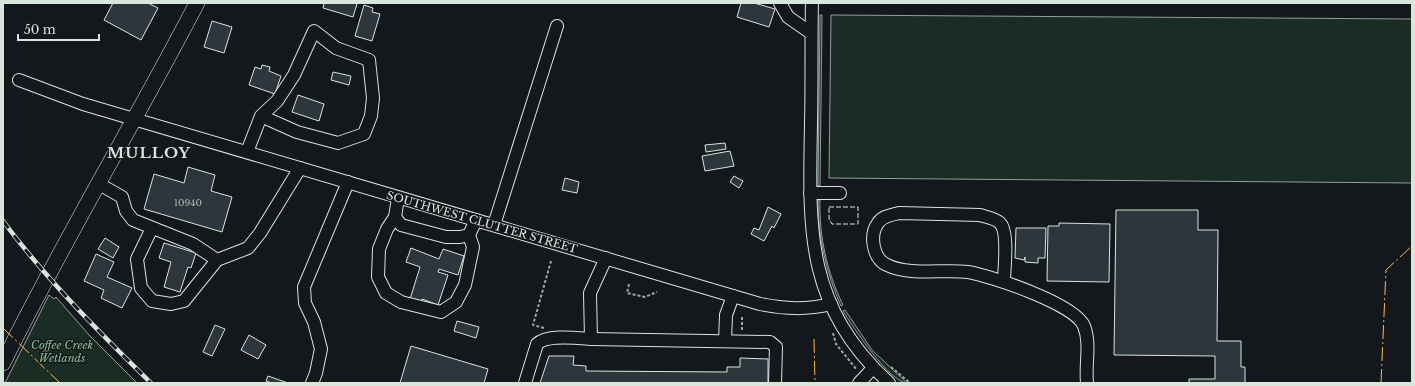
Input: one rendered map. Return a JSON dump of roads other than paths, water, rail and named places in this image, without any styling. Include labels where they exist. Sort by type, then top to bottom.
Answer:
[{"type":"main road","points":[[3,363],[47,276],[196,3]]},
{"type":"street","points":[[780,3],[788,17],[811,32]]},
{"type":"street","points":[[812,3],[810,193],[812,241],[818,270],[830,304],[848,339],[873,368],[889,383]]},
{"type":"street","points":[[494,226],[557,26]]},
{"type":"street","points":[[247,152],[261,116],[277,101],[294,75],[314,31],[336,48],[369,60],[372,75],[373,98],[371,116],[364,134],[338,143],[297,132],[261,116]]},
{"type":"street","name":"SOUTHWEST CLUTTER STREET","points":[[19,80],[83,104],[760,304],[792,309],[807,309],[830,304]]},
{"type":"street","points":[[152,228],[137,259],[141,288],[152,301],[171,304],[184,301],[217,260],[248,248],[260,234],[300,168]]},
{"type":"street","points":[[312,383],[316,373],[321,349],[314,322],[305,303],[304,288],[348,182]]},
{"type":"street","points":[[98,184],[122,196],[126,211],[133,220],[193,244],[217,260]]},
{"type":"street","points":[[810,193],[840,193]]},
{"type":"street","points":[[398,198],[395,218],[387,229],[379,249],[378,277],[386,293],[401,302],[441,312],[456,302],[465,285],[473,247],[469,235],[476,220]]},
{"type":"street","points":[[1004,282],[1005,232],[1000,223],[992,218],[980,215],[899,214],[887,216],[878,222],[874,233],[874,247],[878,257],[886,265],[901,269],[967,272],[1004,282],[1050,300],[1072,313],[1084,325],[1088,344],[1087,383]]},
{"type":"street","points":[[395,218],[401,226],[460,238],[469,235]]},
{"type":"street","points":[[591,339],[590,293],[606,258]]},
{"type":"street","points":[[724,341],[726,315],[733,296]]},
{"type":"street","points":[[524,383],[537,344],[541,340],[550,338],[770,342],[776,347],[775,383]]},
{"type":"street","points":[[860,383],[873,368]]},
{"type":"railway","points":[[3,221],[55,285],[151,383]]},
{"type":"district","name":"MULLOY","points":[[149,153]]},
{"type":"park label","name":"Coffee Creek Wetlands","points":[[62,351]]}]
